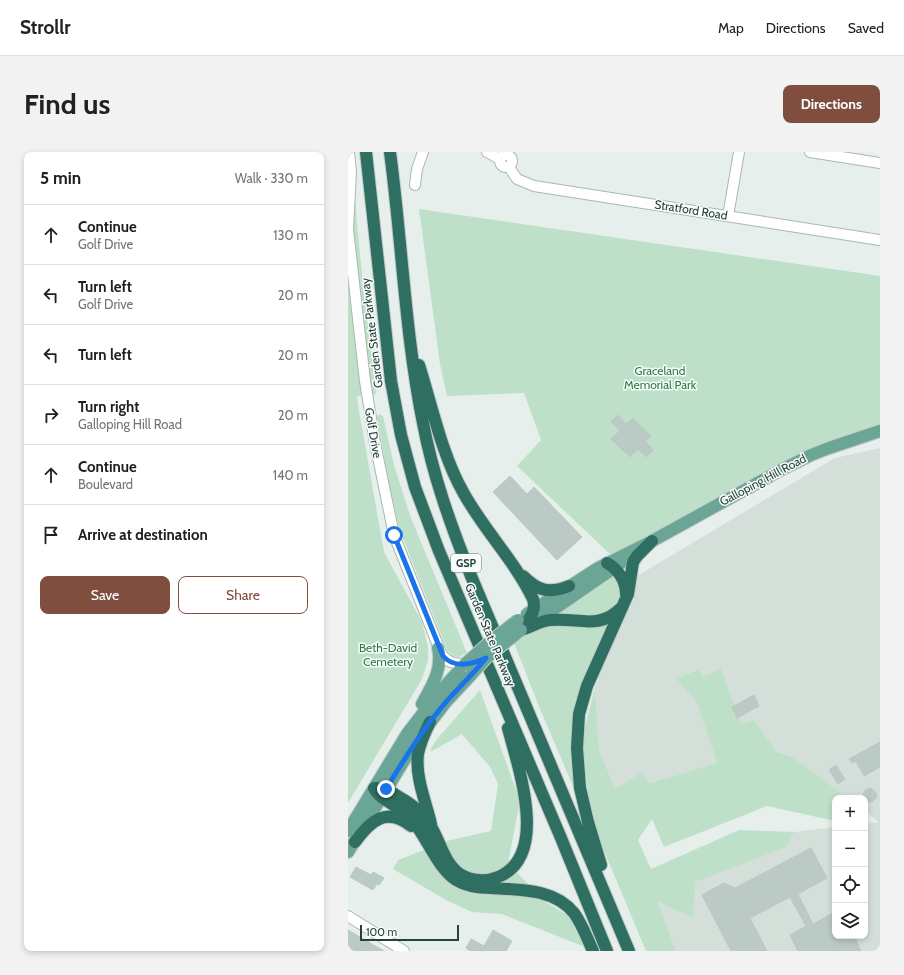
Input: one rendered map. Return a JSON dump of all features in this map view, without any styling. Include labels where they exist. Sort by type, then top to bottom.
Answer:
[{"type":"highway","name":"Garden State Parkway","points":[[366,152],[390,368],[404,448],[415,487],[429,526],[564,844],[607,951]]},
{"type":"highway","name":"Garden State Parkway","points":[[390,152],[416,382],[422,422],[435,474],[449,519],[473,582],[629,950]]},
{"type":"highway","points":[[408,316],[419,364],[450,467],[470,504],[510,561],[532,596],[534,608]]},
{"type":"highway","points":[[629,950],[585,813],[579,779],[577,748],[578,720],[583,697],[625,603],[629,589],[633,562],[652,541]]},
{"type":"highway","points":[[510,561],[526,579],[540,588],[553,590],[569,586]]},
{"type":"highway","points":[[520,625],[552,620],[596,621],[611,617],[625,603],[625,585],[611,565]]},
{"type":"highway","points":[[430,722],[420,744],[418,762],[420,778],[433,829],[446,857],[460,874],[471,879],[490,880],[503,875],[514,866],[521,854],[527,835],[527,811],[521,779],[498,689]]},
{"type":"highway","points":[[381,791],[416,808],[433,829]]},
{"type":"highway","points":[[381,791],[409,816],[449,874],[461,883],[474,887],[541,893],[561,901],[577,918],[593,951]]},
{"type":"highway","points":[[351,847],[373,821],[393,816],[408,823],[428,843]]},
{"type":"main road","name":"Galloping Hill Road","points":[[381,791],[430,722],[486,658],[520,625],[534,608],[569,586],[611,565],[652,541],[806,458],[836,445],[880,431]]},
{"type":"main road","name":"Galloping Hill Road","points":[[400,745],[429,705],[465,664],[481,649],[520,625],[535,622],[611,565]]},
{"type":"main road","points":[[351,847],[381,791],[400,745],[436,676],[440,659],[438,648]]},
{"type":"main road","points":[[465,664],[477,662],[486,658]]},
{"type":"main road","points":[[348,832],[381,791]]},
{"type":"street","name":"Golf Drive","points":[[349,152],[351,176],[348,229],[365,381],[375,443],[394,535],[438,648],[448,661],[465,664]]},
{"type":"street","points":[[414,185],[417,169],[423,152]]},
{"type":"street","name":"Stratford Road","points":[[487,152],[500,159],[501,165],[505,167],[513,159]]},
{"type":"street","points":[[728,216],[739,152]]},
{"type":"street","points":[[810,152],[880,163]]},
{"type":"street","name":"Stratford Road","points":[[513,159],[517,179],[534,186],[880,240]]},
{"type":"street","points":[[348,916],[404,951]]},
{"type":"shaded area","points":[[880,448],[880,951],[676,951],[656,901],[794,832],[832,827],[832,939],[868,939],[868,824],[879,822],[868,813],[868,795],[844,795],[793,757],[777,752],[754,720],[741,724],[697,669],[676,679],[697,703],[717,763],[649,783],[642,772],[615,789],[599,749],[595,687],[637,576],[835,458]]},
{"type":"green space","name":"Beth-David Cemetery","points":[[348,152],[354,152],[354,192],[364,296],[376,394],[357,396],[358,405],[384,552],[422,622],[428,647],[428,660],[422,679],[348,803]]},
{"type":"green space","name":"Graceland Memorial Park","points":[[419,209],[880,276],[880,425],[829,441],[775,465],[612,556],[517,466],[541,440],[524,393],[447,396],[440,364]]},
{"type":"green space","points":[[379,414],[383,416],[394,465],[411,518],[467,653],[459,657],[453,656],[447,650],[399,528],[388,479],[377,416]]},
{"type":"green space","points":[[612,574],[620,589],[620,601],[615,608],[603,618],[558,615],[558,612]]},
{"type":"green space","points":[[608,622],[610,625],[578,696],[576,784],[573,786],[514,643],[534,628],[548,623]]},
{"type":"green space","points":[[698,669],[703,677],[721,669],[741,724],[754,720],[777,752],[793,757],[844,795],[832,795],[832,820],[767,806],[664,847],[652,819],[638,840],[651,869],[739,830],[794,832],[786,847],[695,882],[693,918],[657,901],[676,951],[646,951],[591,820],[582,740],[595,687],[599,749],[615,789],[642,772],[649,783],[717,763],[697,703],[676,679]]},
{"type":"green space","points":[[480,690],[520,801],[508,863],[544,901],[567,915],[575,925],[585,947],[502,914],[472,912],[446,900],[393,869],[398,860],[447,841],[491,831],[498,784],[490,767],[462,734],[432,751],[430,750],[437,739]]},
{"type":"building","points":[[618,415],[626,424],[633,418],[651,436],[645,441],[653,450],[646,457],[638,449],[630,457],[611,439],[620,431],[611,422]]},
{"type":"building","points":[[510,476],[527,494],[534,487],[582,537],[557,560],[493,492]]},
{"type":"building","points":[[754,695],[759,706],[737,718],[732,707]]},
{"type":"building","points":[[880,742],[880,767],[864,776],[856,761],[852,763],[849,759]]},
{"type":"building","points":[[836,765],[845,779],[838,784],[829,770]]},
{"type":"building","points":[[871,788],[876,793],[877,797],[872,802],[868,802],[868,795],[863,795],[865,790]]},
{"type":"building","points":[[811,848],[827,878],[798,894],[813,924],[832,914],[832,939],[855,939],[861,951],[798,951],[790,935],[806,926],[790,897],[750,918],[767,951],[731,951],[702,895],[724,883],[735,888]]},
{"type":"building","points":[[356,867],[371,875],[373,872],[384,878],[373,890],[350,877]]},
{"type":"building","points":[[348,930],[384,951],[348,951]]},
{"type":"building","points":[[493,930],[512,941],[506,951],[470,951],[466,948],[471,939],[484,946]]},
{"type":"route","points":[[386,789],[416,741],[436,713],[486,658],[477,662],[465,664],[451,662],[445,659],[438,648],[394,535]]}]
